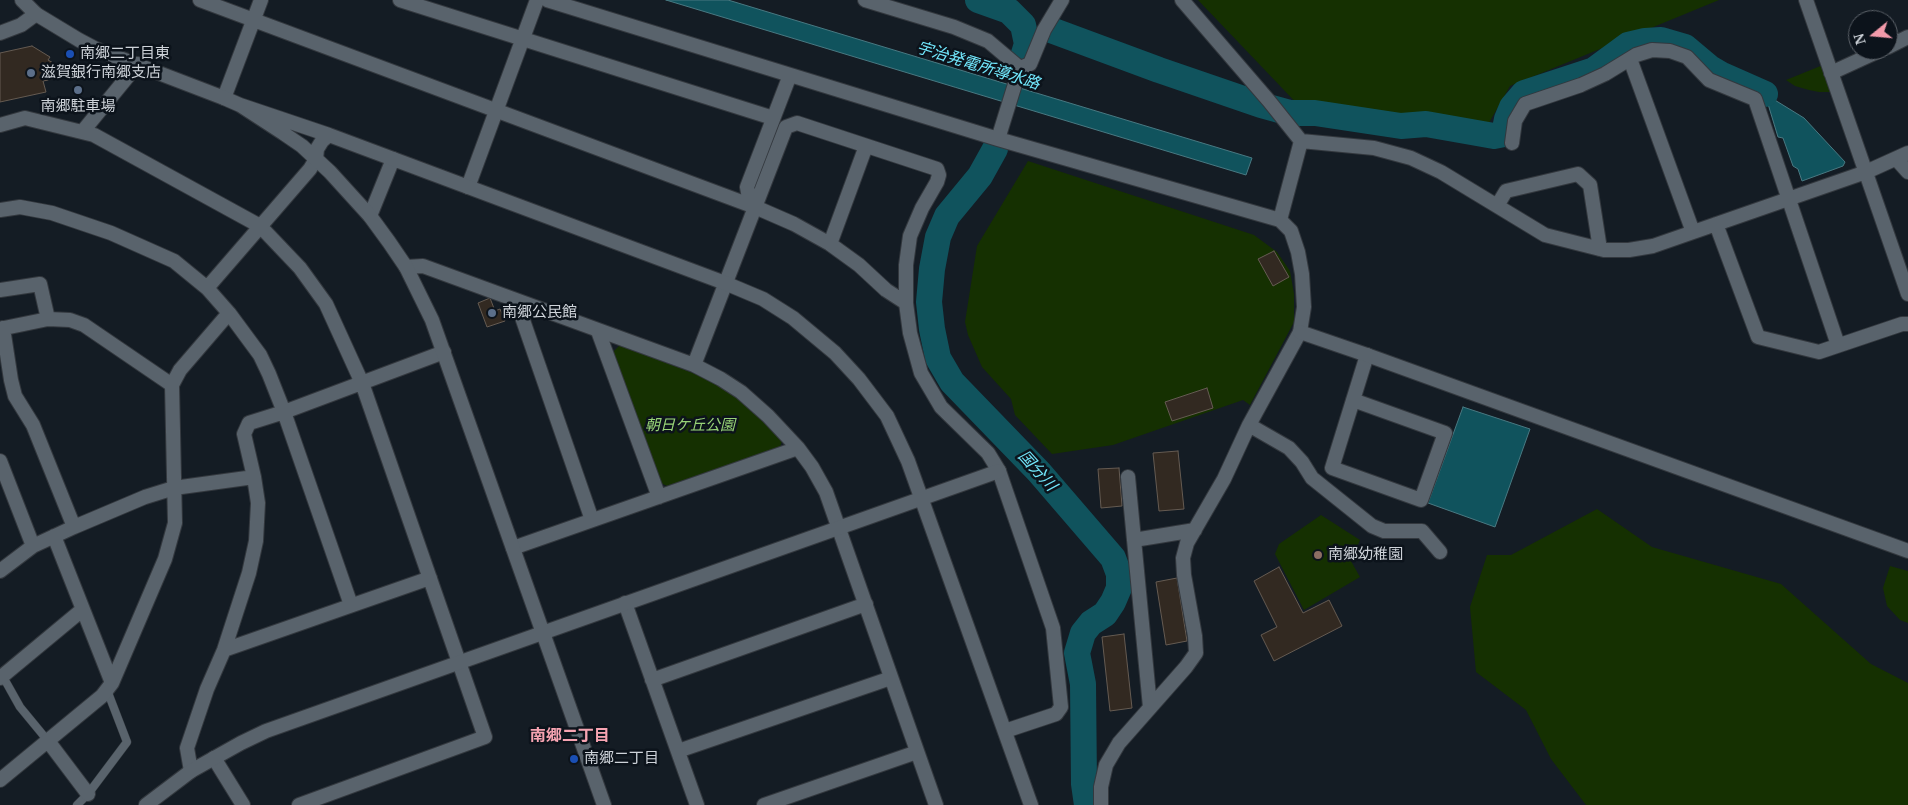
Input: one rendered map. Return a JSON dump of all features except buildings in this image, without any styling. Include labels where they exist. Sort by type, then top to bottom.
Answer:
[{"type":"street","points":[[22,0],[36,14],[96,49],[224,98],[240,106],[296,142],[346,188],[370,216],[406,267],[444,352],[604,805]]},
{"type":"street","points":[[200,0],[755,207],[794,224],[830,244],[860,265],[886,290],[906,303]]},
{"type":"street","points":[[224,98],[261,0]]},
{"type":"street","points":[[400,0],[773,118]]},
{"type":"street","points":[[468,187],[537,0]]},
{"type":"street","points":[[547,0],[998,139],[1280,220],[1291,231],[1298,252],[1302,274],[1304,306],[1300,332],[1249,425],[1224,479],[1187,543],[1183,558],[1184,574],[1196,636],[1196,653],[1186,667],[1119,743],[1106,765],[1101,787],[1101,805]]},
{"type":"street","points":[[865,0],[954,27],[988,41],[1020,68]]},
{"type":"street","points":[[1020,68],[1030,64],[1044,30],[1062,0]]},
{"type":"street","points":[[1182,0],[1301,141],[1374,148],[1411,158],[1442,172],[1545,235],[1600,249],[1629,250],[1653,246],[1866,172],[1905,162]]},
{"type":"street","points":[[1806,0],[1866,172],[1904,269],[1908,294]]},
{"type":"street","points":[[0,33],[21,25],[36,14]]},
{"type":"street","points":[[1512,143],[1515,121],[1525,104],[1581,85],[1605,74],[1636,55],[1652,50],[1670,51],[1687,57],[1709,80],[1755,99],[1838,345]]},
{"type":"street","points":[[1630,59],[1693,232]]},
{"type":"street","points":[[1831,73],[1859,60]]},
{"type":"street","points":[[83,131],[138,64]]},
{"type":"street","points":[[998,139],[1020,68]]},
{"type":"street","points":[[755,207],[749,198],[747,187],[790,75]]},
{"type":"street","points":[[240,106],[329,135],[725,283],[763,299],[793,318],[836,353],[859,379],[887,416],[908,461],[1031,805]]},
{"type":"street","points":[[0,125],[25,118],[94,135],[260,226],[300,268],[326,304],[362,383],[485,738],[320,802],[299,805]]},
{"type":"street","points":[[694,365],[786,128],[797,123],[937,169],[939,175],[937,182],[922,208],[910,236],[906,265],[906,303],[910,333],[921,373],[941,407],[988,453],[999,471],[1053,628],[1061,707],[1056,714],[1005,731]]},
{"type":"street","points":[[207,288],[310,169],[316,159],[317,149],[322,140],[329,135]]},
{"type":"street","points":[[1280,220],[1301,141]]},
{"type":"street","points":[[830,244],[866,146]]},
{"type":"street","points":[[370,216],[393,159]]},
{"type":"street","points":[[1497,206],[1506,192],[1578,174],[1590,185],[1600,249]]},
{"type":"street","points":[[0,210],[20,207],[52,214],[111,233],[174,261],[207,288],[229,313],[260,355],[284,412],[351,605]]},
{"type":"street","points":[[1716,224],[1758,337],[1819,352],[1902,324],[1908,324]]},
{"type":"street","points":[[406,267],[423,266],[694,365],[741,392],[768,416],[798,448],[826,492],[936,805]]},
{"type":"street","points":[[0,290],[40,284],[48,319]]},
{"type":"street","points":[[516,300],[592,520]]},
{"type":"street","points":[[0,780],[110,686],[165,559],[175,523],[172,385],[180,370],[229,313]]},
{"type":"street","points":[[74,526],[33,425],[15,396],[2,329],[48,319],[70,320],[84,326],[172,385]]},
{"type":"street","points":[[598,331],[659,497]]},
{"type":"street","points":[[1300,332],[1908,551]]},
{"type":"street","points":[[191,771],[187,748],[207,689],[224,650],[249,573],[256,541],[258,503],[244,434],[249,423],[284,412],[444,352]]},
{"type":"street","points":[[1354,400],[1446,433],[1421,500],[1332,468],[1368,355]]},
{"type":"street","points":[[1249,425],[1289,448],[1302,462],[1312,478],[1372,526],[1384,531],[1422,531],[1440,552]]},
{"type":"street","points":[[513,548],[798,448]]},
{"type":"street","points":[[0,461],[33,546]]},
{"type":"street","points":[[146,805],[191,771],[266,731],[999,471]]},
{"type":"street","points":[[0,571],[33,546],[74,526],[145,497],[174,488],[254,477]]},
{"type":"street","points":[[1128,477],[1150,707]]},
{"type":"street","points":[[1134,540],[1194,530]]},
{"type":"street","points":[[54,536],[110,686]]},
{"type":"street","points":[[224,650],[430,578]]},
{"type":"street","points":[[626,603],[697,805]]},
{"type":"street","points":[[652,680],[866,604]]},
{"type":"street","points":[[1,675],[82,610]]},
{"type":"street","points":[[678,751],[891,678]]},
{"type":"street","points":[[48,740],[88,794]]},
{"type":"street","points":[[764,805],[917,752]]},
{"type":"street","points":[[214,758],[243,805]]},
{"type":"lane","points":[[1,675],[20,707],[48,740]]},
{"type":"lane","points":[[77,805],[88,794],[127,742],[110,686]]},
{"type":"green space","points":[[1198,0],[1719,0],[1510,86],[1482,135],[1303,110]]},
{"type":"green space","points":[[1823,65],[1832,92],[1809,90],[1795,86],[1786,80]]},
{"type":"green space","points":[[1028,161],[1254,235],[1277,252],[1290,271],[1294,294],[1294,322],[1250,405],[1243,400],[1113,445],[1052,454],[1015,415],[1011,399],[982,367],[968,335],[965,322],[977,246]]},
{"type":"green space","name":"朝日ケ丘公園","points":[[620,345],[703,377],[730,392],[784,436],[780,447],[667,486],[659,482],[612,353]]},
{"type":"green space","points":[[1597,509],[1652,547],[1781,584],[1871,664],[1908,683],[1908,805],[1586,805],[1551,759],[1526,710],[1476,672],[1470,607],[1487,555],[1511,555]]},
{"type":"green space","points":[[1321,515],[1360,540],[1351,561],[1360,577],[1304,610],[1275,554],[1279,544]]},
{"type":"green space","points":[[1890,566],[1908,571],[1908,623],[1900,620],[1887,606],[1883,588]]},
{"type":"water","name":"宇治発電所導水路","points":[[666,0],[728,0],[1252,158],[1246,175]]},
{"type":"water","points":[[1765,94],[1804,118],[1845,162],[1843,166],[1802,181],[1798,169],[1793,166],[1783,138],[1778,137]]},
{"type":"water","points":[[1463,407],[1530,429],[1495,527],[1428,503]]},
{"type":"waterway","name":"国分川","points":[[978,0],[1009,11],[1023,25],[1027,44],[1022,60]]},
{"type":"waterway","points":[[1051,30],[1159,70],[1290,113],[1315,113],[1401,126],[1426,124],[1494,136],[1504,134],[1512,107],[1524,93],[1594,70],[1628,45],[1645,41],[1661,40],[1685,47],[1710,68],[1765,94]]},
{"type":"waterway","name":"国分川","points":[[995,149],[980,176],[947,216],[938,237],[932,269],[929,302],[932,329],[938,358],[952,382],[1039,472],[1113,558],[1119,574],[1119,588],[1113,602],[1105,614],[1091,623],[1083,633],[1077,653],[1083,684],[1084,784],[1087,805]]},
{"type":"place","name":"南郷二丁目東","points":[[70,54]]},
{"type":"place","name":"滋賀銀行南郷支店","points":[[31,73]]},
{"type":"place","name":"南郷駐車場","points":[[78,90]]},
{"type":"place","name":"南郷公民館","points":[[492,313]]},
{"type":"place","name":"南郷幼稚園","points":[[1318,555]]},
{"type":"place","name":"南郷二丁目","points":[[574,759]]},
{"type":"district","name":"南郷二丁目","points":[[570,736]]}]
